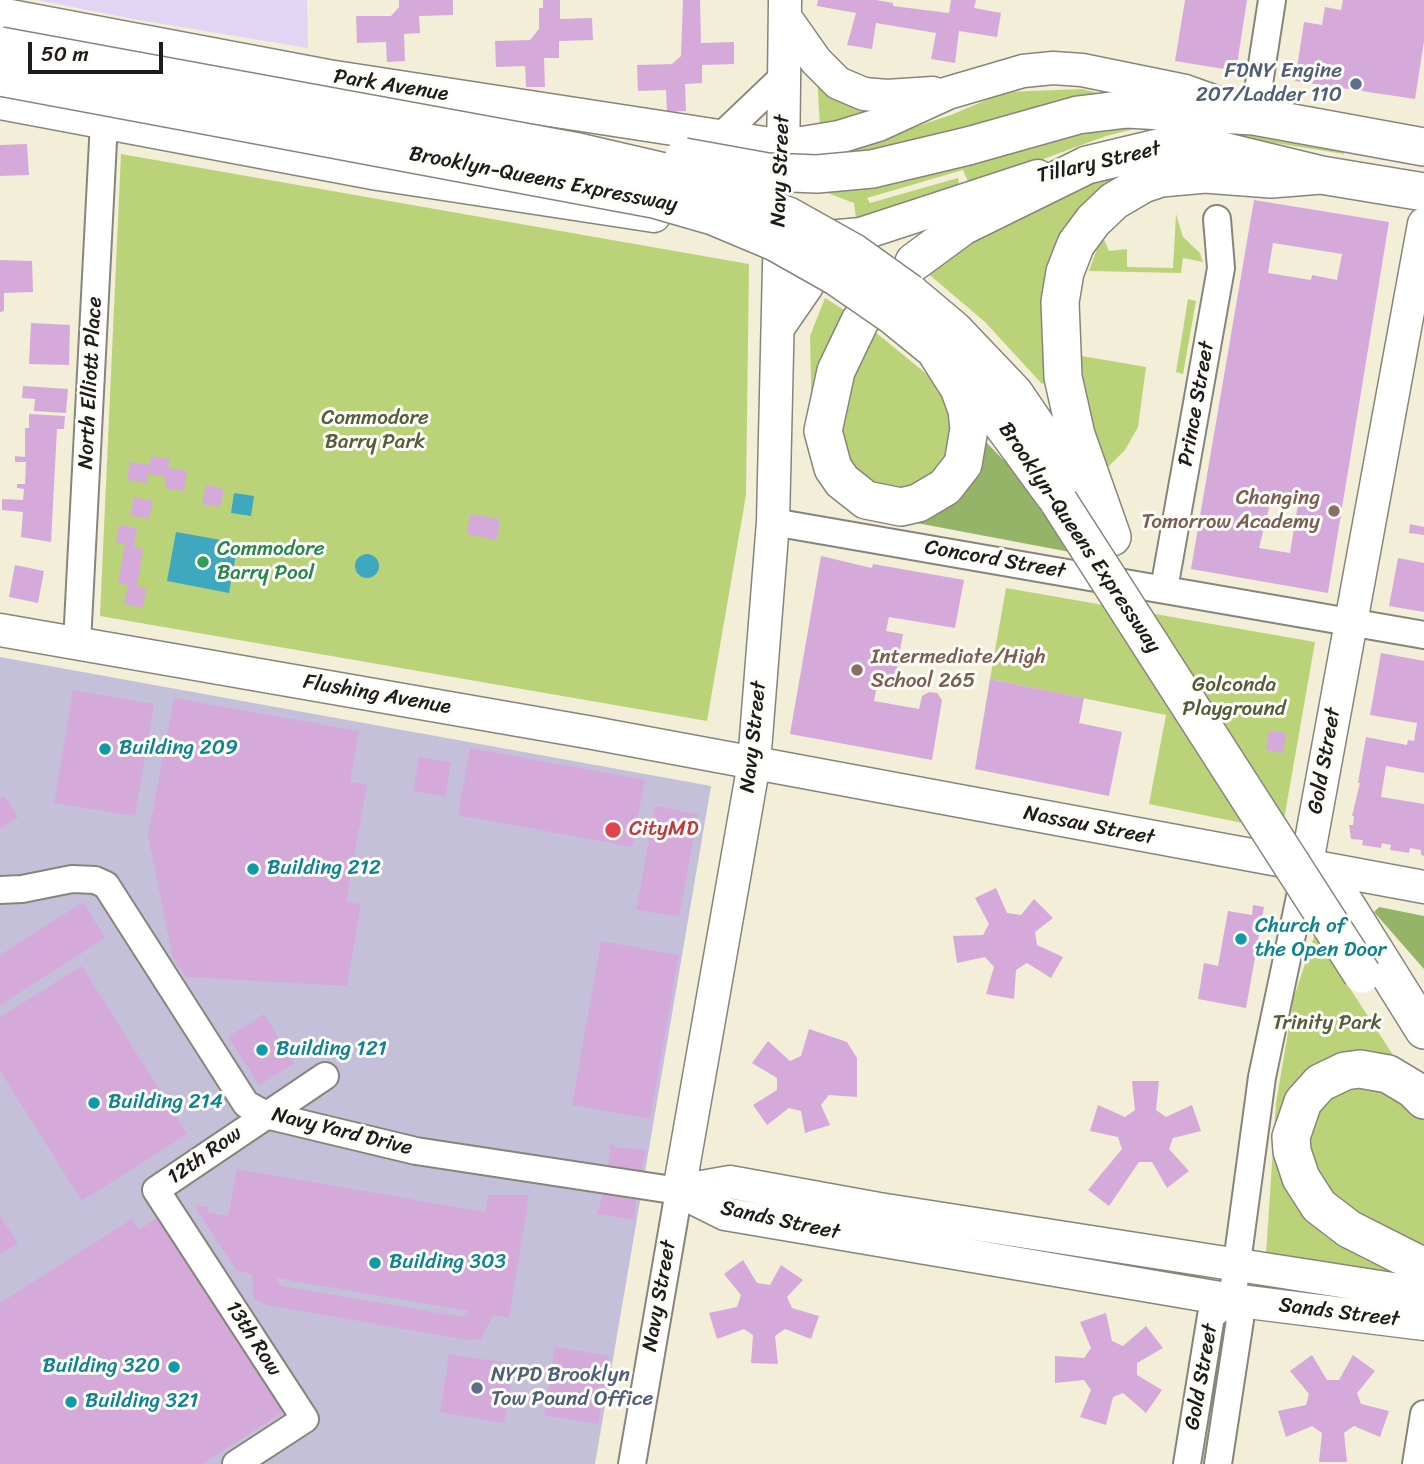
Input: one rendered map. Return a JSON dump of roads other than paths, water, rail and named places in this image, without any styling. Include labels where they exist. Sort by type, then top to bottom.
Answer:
[{"type":"highway","name":"Brooklyn-Queens Expressway","points":[[0,46],[623,161],[724,190],[822,234],[894,298],[935,350],[991,409],[1077,490],[1112,537],[1320,877],[1380,962],[1424,1073]]},
{"type":"highway","name":"Brooklyn-Queens Expressway","points":[[0,76],[382,150],[654,199],[713,216],[775,242],[837,277],[894,298],[954,330],[1014,393],[1424,1030]]},
{"type":"highway","points":[[492,135],[597,142],[767,172],[794,174],[873,169],[1099,111],[1127,109],[1254,116],[1424,147]]},
{"type":"highway","name":"Tillary Street","points":[[1087,165],[1138,151],[1190,147],[1244,155],[1321,175],[1424,192]]},
{"type":"highway","points":[[935,350],[960,388],[967,410],[970,429],[963,464],[945,487],[918,503],[901,507],[866,500],[847,486],[833,468],[823,431],[833,379],[894,298],[963,226],[1087,165]]},
{"type":"highway","points":[[1077,490],[1073,422],[1059,338],[1060,302],[1065,272],[1084,232],[1114,201],[1143,184],[1161,178],[1205,174],[1271,179],[1321,175]]},
{"type":"highway","points":[[1380,962],[1424,982]]},
{"type":"highway","points":[[1424,1100],[1407,1084],[1388,1074],[1360,1069],[1345,1071],[1320,1083],[1303,1102],[1292,1137],[1292,1151],[1301,1178],[1325,1212],[1369,1241],[1424,1268]]},
{"type":"main road","points":[[785,9],[827,74],[849,88],[864,94],[887,96],[948,93]]},
{"type":"main road","name":"Navy Street","points":[[679,1191],[754,763],[773,522],[779,236],[784,146],[785,9]]},
{"type":"main road","name":"Park Avenue","points":[[0,14],[385,85],[784,146]]},
{"type":"main road","points":[[784,146],[839,137],[878,125],[948,93],[1023,71],[1063,69],[1185,91],[1254,116]]},
{"type":"main road","points":[[374,173],[385,85]]},
{"type":"main road","points":[[0,103],[374,173],[779,236]]},
{"type":"main road","points":[[587,206],[603,118]]},
{"type":"main road","name":"Tillary Street","points":[[779,236],[837,238],[884,230],[1017,182],[1087,165]]},
{"type":"main road","name":"Gold Street","points":[[1320,877],[1350,621],[1424,224]]},
{"type":"main road","points":[[778,328],[807,286]]},
{"type":"main road","name":"Flushing Avenue","points":[[0,629],[754,763]]},
{"type":"main road","name":"Nassau Street","points":[[754,763],[1320,877],[1424,887]]},
{"type":"main road","name":"Sands Street","points":[[679,1191],[730,1182],[1424,1294]]},
{"type":"main road","name":"Sands Street","points":[[679,1191],[725,1214],[1232,1300],[1424,1324]]},
{"type":"street","points":[[1254,116],[1272,0]]},
{"type":"street","points":[[720,136],[783,77]]},
{"type":"street","name":"North Elliott Place","points":[[77,643],[104,122]]},
{"type":"street","name":"Prince Street","points":[[1164,589],[1221,268],[1217,219]]},
{"type":"street","name":"Concord Street","points":[[773,522],[1424,635]]},
{"type":"street","name":"Gold Street","points":[[1217,1464],[1241,1320],[1232,1300],[1262,1077],[1320,877]]},
{"type":"street","name":"Navy Yard Drive","points":[[0,890],[22,890],[72,879],[95,880],[106,885],[246,1104],[266,1115],[416,1151],[679,1191]]},
{"type":"street","name":"12th Row","points":[[156,1190],[325,1076]]},
{"type":"street","name":"13th Row","points":[[156,1190],[305,1419],[236,1464]]},
{"type":"street","name":"Navy Street","points":[[632,1464],[679,1191]]},
{"type":"street","name":"Gold Street","points":[[1187,1464],[1211,1316],[1232,1300]]},
{"type":"street","points":[[1416,1464],[1424,1414]]},
{"type":"water","points":[[234,493],[254,496],[251,516],[231,513]]},
{"type":"water","name":"Commodore Barry Pool","points":[[176,532],[238,543],[229,593],[167,581]]},
{"type":"water","points":[[367,554],[375,558],[379,566],[375,574],[367,578],[359,574],[355,566],[359,558]]},
{"type":"place","name":"FDNY Engine 207/Ladder 110","points":[[1356,84]]},
{"type":"place","name":"Changing Tomorrow Academy","points":[[1334,511]]},
{"type":"place","name":"Commodore Barry Pool","points":[[203,562]]},
{"type":"place","name":"Intermediate/High School 265","points":[[857,670]]},
{"type":"place","name":"Building 209","points":[[105,749]]},
{"type":"place","name":"CityMD","points":[[613,830]]},
{"type":"place","name":"Building 212","points":[[253,869]]},
{"type":"place","name":"Church of the Open Door","points":[[1241,939]]},
{"type":"place","name":"Building 121","points":[[262,1050]]},
{"type":"place","name":"Building 214","points":[[94,1103]]},
{"type":"place","name":"Building 303","points":[[375,1263]]},
{"type":"place","name":"Building 320","points":[[174,1367]]},
{"type":"place","name":"NYPD Brooklyn Tow Pound Office","points":[[477,1388]]},
{"type":"place","name":"Building 321","points":[[71,1402]]},
{"type":"park label","name":"Commodore Barry Park","points":[[375,431]]},
{"type":"park label","name":"Golconda Playground","points":[[1234,698]]},
{"type":"park label","name":"Trinity Park","points":[[1327,1024]]}]
